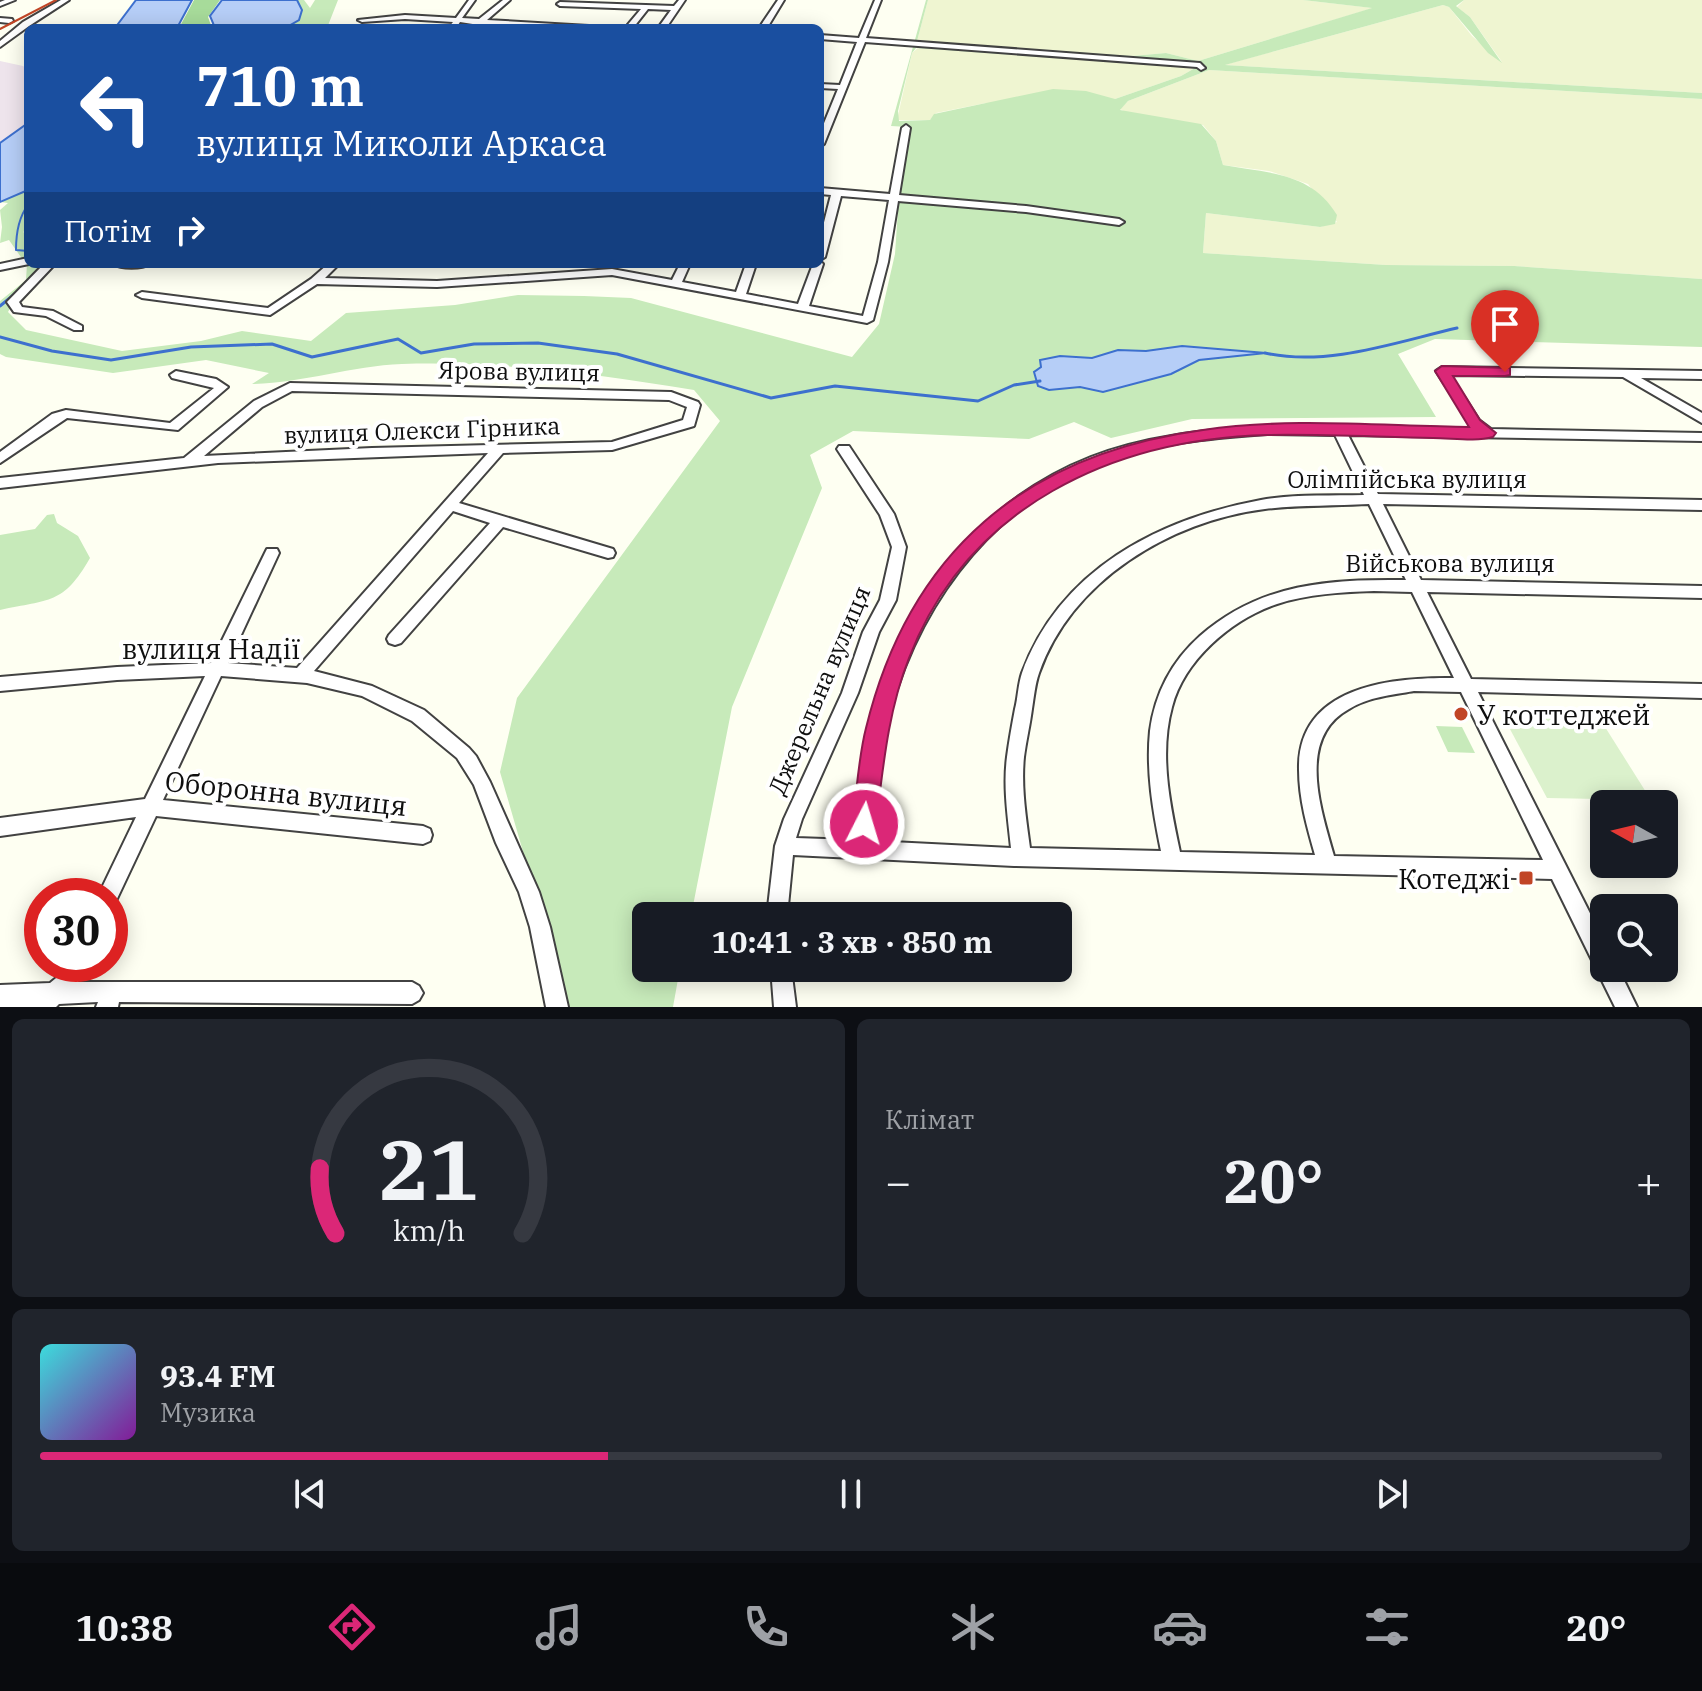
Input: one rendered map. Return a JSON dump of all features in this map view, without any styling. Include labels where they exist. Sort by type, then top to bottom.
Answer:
[{"type":"street","points":[[0,4],[12,0]]},
{"type":"street","points":[[26,24],[66,0]]},
{"type":"street","points":[[456,24],[472,0]]},
{"type":"street","points":[[479,23],[507,0]]},
{"type":"street","points":[[665,24],[682,0]]},
{"type":"street","points":[[766,24],[781,0]]},
{"type":"street","points":[[824,133],[878,0]]},
{"type":"street","points":[[552,11],[562,2],[675,8]]},
{"type":"street","points":[[632,24],[646,7]]},
{"type":"street","points":[[390,24],[398,17]]},
{"type":"street","points":[[362,20],[398,17],[448,24]]},
{"type":"street","points":[[538,24],[544,19]]},
{"type":"street","points":[[467,24],[493,24]]},
{"type":"street","points":[[0,45],[24,25]]},
{"type":"street","points":[[824,37],[1135,59],[1200,65],[1201,68]]},
{"type":"street","points":[[824,86],[841,87]]},
{"type":"street","points":[[315,281],[437,284],[615,268],[867,320],[883,262],[906,128]]},
{"type":"street","points":[[824,191],[1026,209],[1119,222]]},
{"type":"street","points":[[824,242],[837,192]]},
{"type":"street","points":[[0,267],[24,262]]},
{"type":"street","points":[[46,268],[13,302],[18,310],[49,313],[78,328]]},
{"type":"street","points":[[142,295],[270,312],[330,268]]},
{"type":"street","points":[[676,283],[683,268]]},
{"type":"street","points":[[740,295],[750,268]]},
{"type":"street","points":[[802,309],[817,268]]},
{"type":"street","points":[[1487,433],[1474,423],[1442,371],[1702,375]]},
{"type":"street","points":[[1626,374],[1702,419]]},
{"type":"street","points":[[0,459],[57,417],[66,414],[173,427],[222,387],[176,375]]},
{"type":"street","name":"Ярова вулиця","points":[[290,387],[671,396],[694,405],[689,423],[657,431]]},
{"type":"street","name":"вулиця Олекси Гірника","points":[[187,463],[258,404],[290,387]]},
{"type":"street","points":[[862,851],[877,730],[898,660],[931,594],[975,539],[1019,503],[1057,480],[1108,457],[1153,443],[1267,430],[1702,437]]},
{"type":"street","points":[[1339,430],[1590,935]]},
{"type":"street","name":"вулиця Олекси Гірника","points":[[0,483],[187,463],[372,452],[612,446],[657,431]]},
{"type":"street","points":[[301,675],[499,449]]},
{"type":"street","name":"Джерельна вулиця","points":[[778,902],[784,846],[804,793],[850,693],[871,632],[888,600],[899,547],[887,514],[844,449]]},
{"type":"street","name":"Олімпійська вулиця","points":[[1021,856],[1015,802],[1015,759],[1030,675],[1050,632],[1094,579],[1133,550],[1166,533],[1240,507],[1371,499],[1702,505]]},
{"type":"street","points":[[449,505],[608,553]]},
{"type":"street","points":[[395,639],[501,520]]},
{"type":"street","points":[[116,878],[272,553]]},
{"type":"street","name":"Військова вулиця","points":[[1172,861],[1159,783],[1159,739],[1170,686],[1196,652],[1222,626],[1271,599],[1351,584],[1702,592]]},
{"type":"street","name":"вулиця Надії","points":[[0,684],[215,671],[301,675],[345,684],[396,703],[427,719],[464,755],[484,786],[532,900],[557,1007]]},
{"type":"street","points":[[1327,865],[1307,781],[1308,745],[1314,731],[1348,699],[1377,688],[1414,684],[1702,691]]},
{"type":"street","name":"Оборонна вулиця","points":[[0,827],[150,807],[423,835]]},
{"type":"street","points":[[784,846],[1172,861],[1557,870]]},
{"type":"street","points":[[47,1000],[67,982]]},
{"type":"street","points":[[782,982],[785,1007]]},
{"type":"street","points":[[1614,982],[1626,1007]]},
{"type":"street","points":[[0,996],[47,1000],[412,993]]},
{"type":"shaded area","points":[[0,61],[24,67],[24,126],[0,143]]},
{"type":"green space","points":[[194,0],[220,0],[208,17],[211,24],[181,24]]},
{"type":"green space","points":[[297,0],[304,0],[310,8],[315,0],[338,0],[329,24],[291,24],[300,18],[302,10]]},
{"type":"green space","points":[[926,0],[917,41],[1132,56],[1166,53],[1198,61],[1372,8],[1303,0],[1464,0],[1456,6],[1470,17],[1502,63],[1488,53],[1449,7],[1443,5],[1225,65],[1702,93],[1702,99],[1209,70],[1128,101],[1120,110],[1201,124],[1216,141],[1223,165],[1272,173],[1302,182],[1327,201],[1337,215],[1335,224],[1320,227],[1206,213],[1203,253],[1386,265],[1514,266],[1702,279],[1702,347],[1435,339],[1398,354],[1436,417],[1192,419],[1111,438],[1074,422],[1029,439],[853,431],[810,455],[822,488],[732,707],[694,902],[632,902],[632,982],[677,982],[673,1007],[568,1007],[500,772],[517,698],[720,421],[694,390],[549,370],[439,364],[364,368],[290,381],[252,384],[269,373],[206,360],[113,373],[0,354],[0,301],[26,280],[27,268],[46,268],[14,301],[8,312],[26,330],[122,351],[201,341],[242,331],[311,341],[346,313],[455,305],[518,295],[631,298],[852,357],[879,324],[895,254],[908,127],[891,126]],"holes":[[[916,48],[1195,68],[1181,76],[1115,99],[1086,91],[1053,89],[934,114],[930,120],[899,121],[898,111],[912,53]]]},
{"type":"green space","points":[[928,0],[1303,0],[1373,8],[1198,61],[1166,53],[1132,56],[917,41]]},
{"type":"green space","points":[[1464,0],[1702,0],[1702,93],[1224,65],[1443,5],[1449,7],[1472,36],[1502,62],[1470,17],[1457,7]]},
{"type":"green space","points":[[918,48],[1195,68],[1181,76],[1115,99],[1119,115],[1127,113],[1120,109],[1128,101],[1209,70],[1702,99],[1702,279],[1514,266],[1386,265],[1203,253],[1206,213],[1320,227],[1337,222],[1308,184],[1269,171],[1223,165],[1216,141],[1203,125],[986,103],[936,113],[930,120],[897,120],[912,53]]},
{"type":"green space","points":[[24,192],[24,260],[9,240],[0,243],[0,210],[8,203],[0,202]]},
{"type":"green space","points":[[54,514],[57,523],[78,536],[90,558],[72,584],[54,598],[0,610],[0,535],[35,529],[47,515]]},
{"type":"green space","points":[[1504,718],[1600,719],[1645,790],[1590,790],[1590,799],[1547,798]]},
{"type":"green space","points":[[1436,726],[1462,727],[1475,753],[1448,752]]},
{"type":"water","points":[[136,0],[192,0],[179,24],[118,24]]},
{"type":"water","points":[[222,0],[297,0],[302,10],[299,20],[292,24],[213,24],[210,16]]},
{"type":"water","points":[[24,126],[24,192],[0,202],[0,143]]},
{"type":"water","points":[[1182,346],[1266,353],[1199,360],[1171,374],[1103,392],[1080,387],[1049,390],[1038,386],[1034,372],[1041,367],[1040,360],[1060,356],[1092,358],[1118,350],[1146,351]]},
{"type":"waterway","points":[[24,212],[16,238],[16,250],[24,251]]},
{"type":"waterway","points":[[0,306],[16,293]]},
{"type":"waterway","points":[[1265,353],[1289,357],[1337,355],[1457,328]]},
{"type":"waterway","points":[[0,337],[52,351],[111,360],[191,347],[272,344],[312,357],[398,339],[421,353],[474,344],[538,343],[617,354],[771,398],[835,386],[978,401],[1014,385],[1040,381]]},
{"type":"railway","points":[[0,29],[56,0]]},
{"type":"place","name":"У коттеджей","points":[[1461,714]]},
{"type":"place","name":"Котеджі","points":[[1526,878]]},
{"type":"route","points":[[864,824],[877,730],[898,660],[912,627],[931,594],[975,539],[1019,503],[1093,461],[1153,443],[1205,435],[1267,430],[1487,433],[1474,423],[1442,371],[1505,372]]}]
